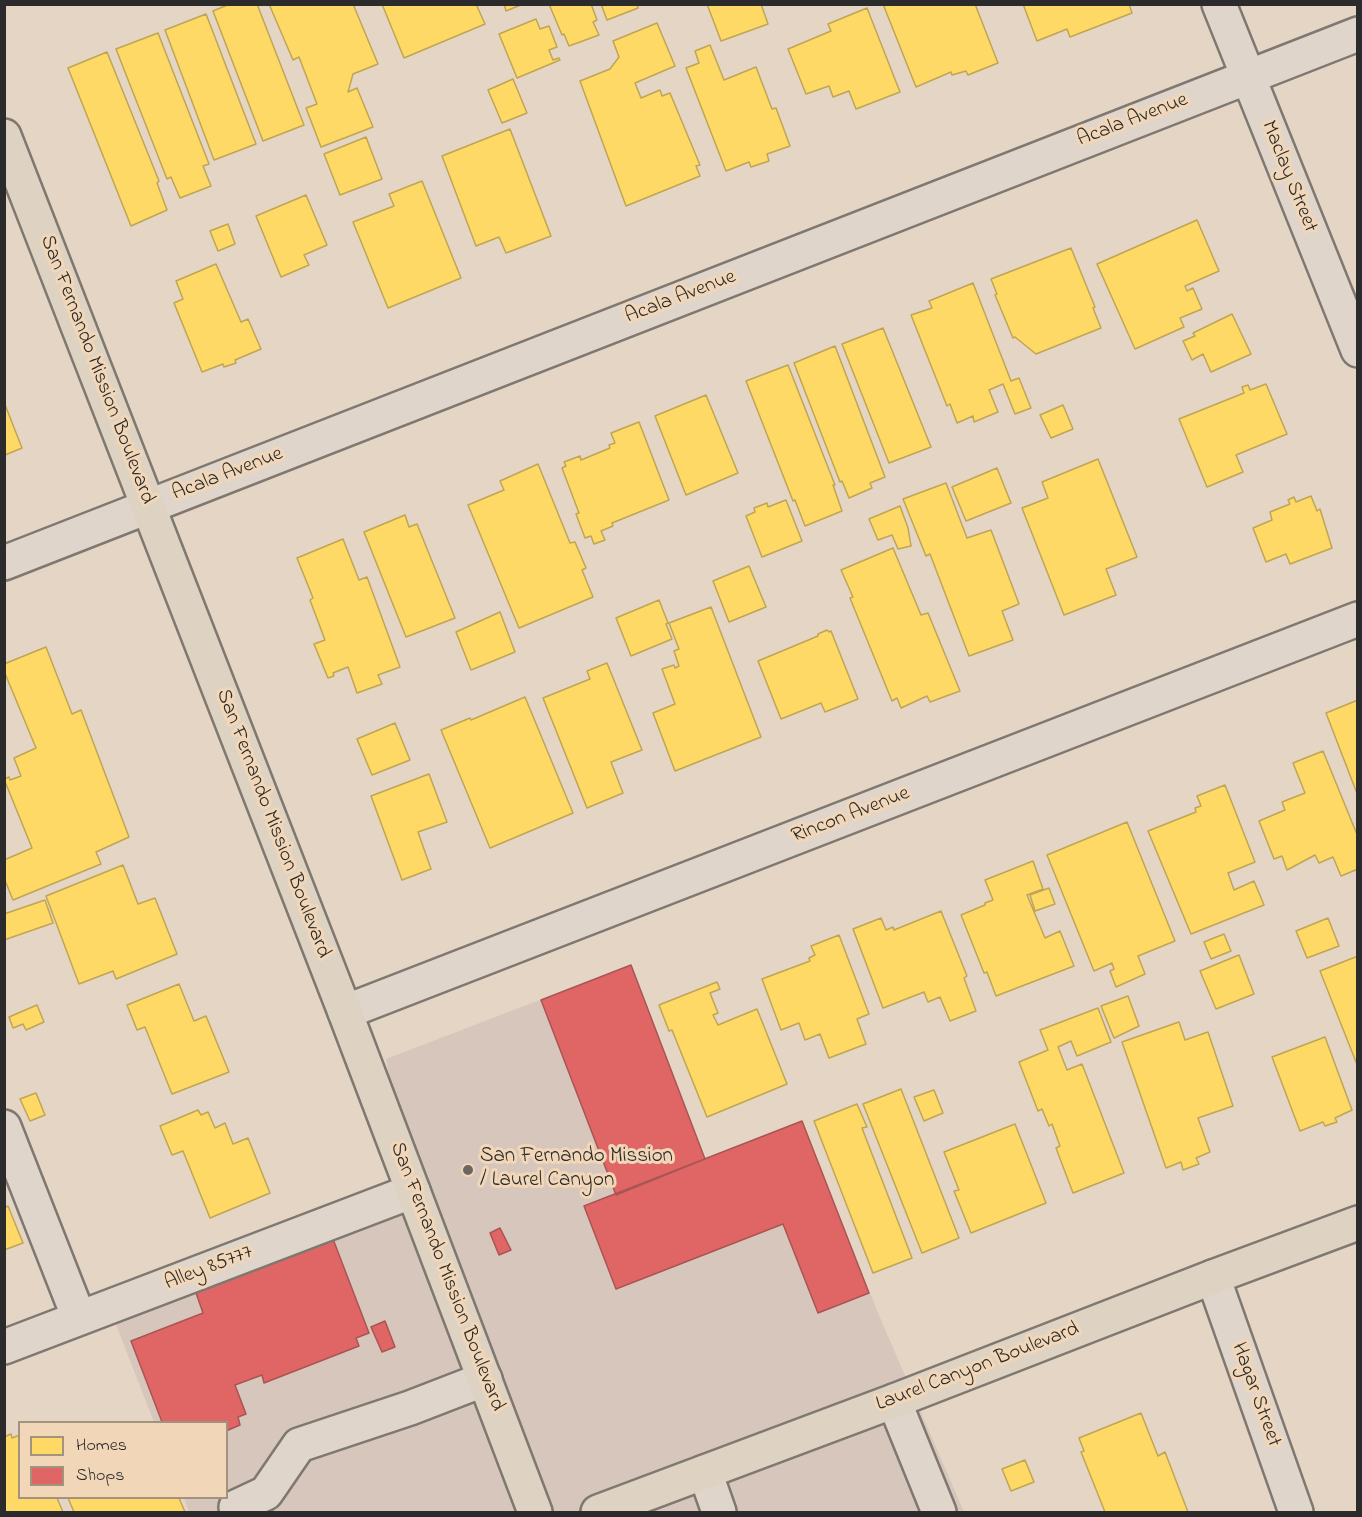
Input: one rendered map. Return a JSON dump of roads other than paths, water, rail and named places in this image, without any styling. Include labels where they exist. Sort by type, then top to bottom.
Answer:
[{"type":"main road","name":"San Fernando Mission Boulevard","points":[[4,136],[345,1012],[535,1512]]},
{"type":"main road","name":"Laurel Canyon Boulevard","points":[[598,1512],[894,1401],[1212,1276],[1358,1223]]},
{"type":"street","name":"Maclay Street","points":[[1220,4],[1358,350]]},
{"type":"street","name":"Acala Avenue","points":[[4,563],[1358,33]]},
{"type":"street","name":"Rincon Avenue","points":[[345,1012],[1358,619]]},
{"type":"street","points":[[4,1127],[80,1318]]},
{"type":"street","name":"Alley 85777","points":[[4,1347],[413,1191]]},
{"type":"street","name":"Hagar Street","points":[[1212,1276],[1296,1512]]},
{"type":"street","points":[[238,1512],[236,1507],[266,1493],[299,1446],[410,1408],[485,1379]]},
{"type":"street","points":[[894,1401],[939,1512]]},
{"type":"street","points":[[705,1472],[719,1512]]},
{"type":"place","name":"San Fernando Mission / Laurel Canyon","points":[[468,1170]]}]
